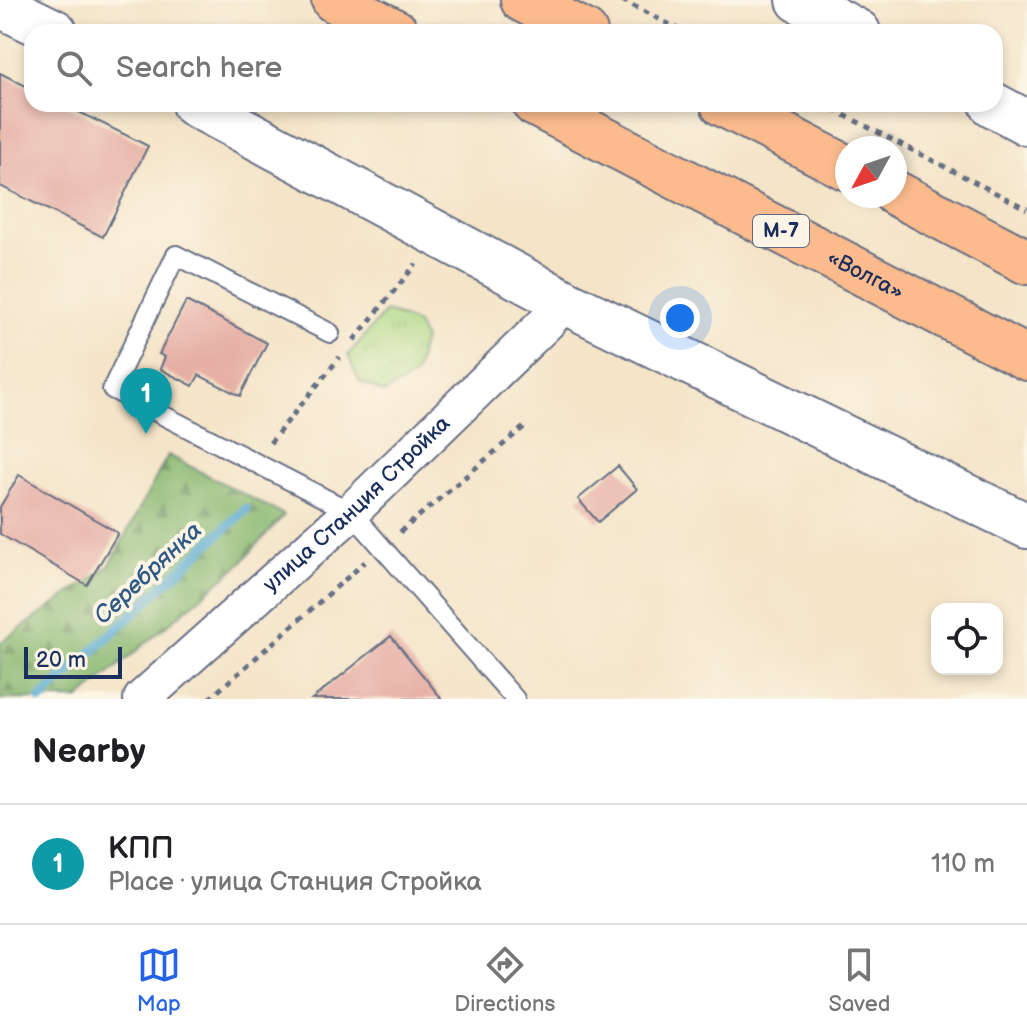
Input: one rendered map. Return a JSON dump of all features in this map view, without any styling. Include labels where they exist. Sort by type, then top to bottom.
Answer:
[{"type":"highway","points":[[334,0],[380,24]]},
{"type":"highway","points":[[523,0],[570,24]]},
{"type":"highway","name":"«Волга»","points":[[550,112],[1027,358]]},
{"type":"highway","points":[[738,112],[835,162]]},
{"type":"highway","points":[[907,199],[1027,262]]},
{"type":"street","points":[[799,0],[843,24]]},
{"type":"street","points":[[0,5],[39,24]]},
{"type":"street","points":[[1003,110],[1027,123]]},
{"type":"street","points":[[209,112],[565,302],[1027,526]]},
{"type":"street","name":"улица Станция Стройка","points":[[142,699],[351,512],[565,302]]},
{"type":"lane","points":[[330,333],[176,255],[112,389],[351,512],[515,699]]},
{"type":"path","points":[[622,0],[668,24]]},
{"type":"path","points":[[839,112],[1027,209]]},
{"type":"green space","points":[[386,311],[417,324],[424,339],[415,375],[384,393],[359,381],[348,355]]},
{"type":"green space","points":[[168,455],[284,515],[238,566],[79,699],[0,699],[0,643],[109,566]]},
{"type":"building","points":[[0,73],[24,85],[24,112],[79,112],[148,146],[103,237],[0,186]]},
{"type":"building","points":[[186,301],[267,343],[240,396],[199,375],[193,386],[160,369],[165,357],[159,354]]},
{"type":"building","points":[[618,466],[637,489],[598,522],[578,499]]},
{"type":"building","points":[[19,475],[118,533],[87,585],[0,534],[0,507]]},
{"type":"building","points":[[391,636],[442,699],[312,699]]},
{"type":"waterway","name":"Серебрянка","points":[[41,699],[246,509]]},
{"type":"place","name":"КПП","points":[[146,434]]}]
